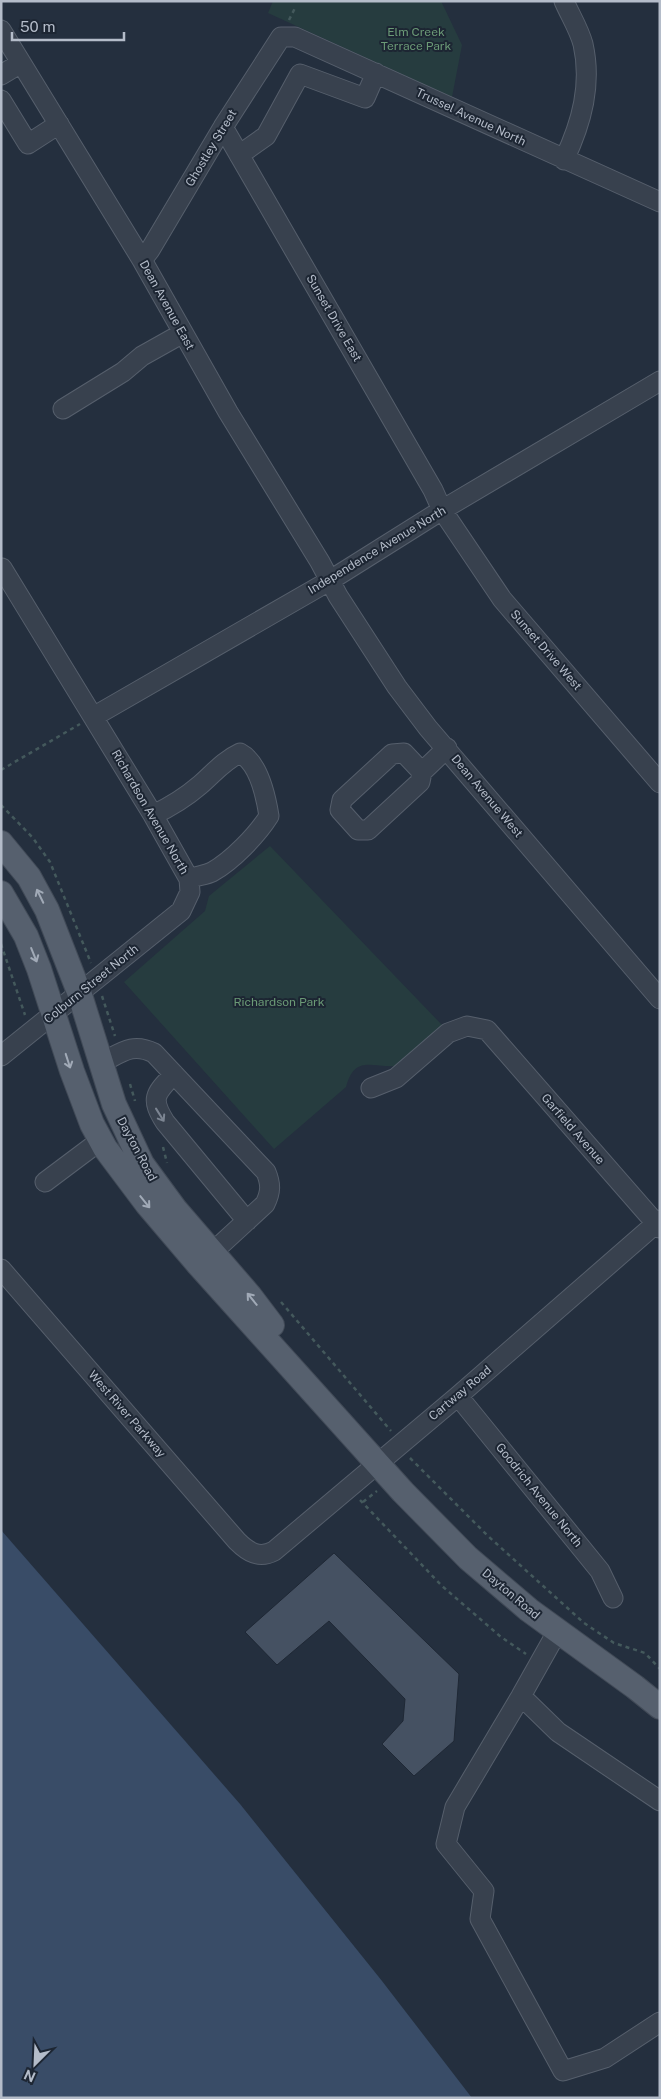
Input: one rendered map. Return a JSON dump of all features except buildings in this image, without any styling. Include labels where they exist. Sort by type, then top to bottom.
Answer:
[{"type":"main road","name":"Dayton Road","points":[[1,843],[19,863],[39,892],[79,992],[114,1104],[142,1164],[205,1259]]},
{"type":"main road","name":"Dayton Road","points":[[1,893],[26,936],[39,969],[78,1089],[92,1124],[100,1140],[123,1173],[205,1259],[403,1492],[468,1558],[557,1632],[660,1707]]},
{"type":"street","points":[[564,1],[582,42],[588,76],[584,104],[576,135],[564,160]]},
{"type":"street","name":"Dean Avenue East","points":[[1,30],[142,260],[228,412],[320,562],[329,581]]},
{"type":"street","name":"Trussel Avenue North","points":[[282,37],[295,37],[660,202]]},
{"type":"street","name":"Ghostley Street","points":[[142,260],[150,250],[223,128],[282,37]]},
{"type":"street","points":[[1,75],[21,63]]},
{"type":"street","points":[[240,155],[266,136],[300,74],[365,98],[376,73]]},
{"type":"street","points":[[1,100],[28,144],[59,124]]},
{"type":"street","name":"Sunset Drive East","points":[[223,128],[433,490],[442,510]]},
{"type":"street","points":[[63,409],[123,372],[142,356],[183,333]]},
{"type":"street","name":"Independence Avenue North","points":[[93,717],[329,581],[442,510],[660,381]]},
{"type":"street","name":"Sunset Drive West","points":[[442,510],[502,599],[660,783]]},
{"type":"street","name":"Richardson Avenue North","points":[[2,568],[153,815],[189,879],[190,892],[181,911]]},
{"type":"street","name":"Dean Avenue West","points":[[329,581],[397,687],[660,999]]},
{"type":"street","points":[[422,772],[447,748]]},
{"type":"street","points":[[153,815],[166,809],[200,784],[227,759],[240,753],[245,756],[263,784],[269,816],[262,828],[232,857],[211,873],[189,879]]},
{"type":"street","name":"Colburn Street North","points":[[4,1048],[33,1031],[181,911]]},
{"type":"street","name":"Garfield Avenue","points":[[371,1088],[396,1078],[448,1033],[467,1026],[487,1030],[658,1224]]},
{"type":"street","points":[[101,1063],[130,1048],[143,1048],[154,1053],[266,1172],[271,1183],[270,1195],[265,1204],[205,1259]]},
{"type":"street","points":[[174,1074],[160,1088],[155,1099],[156,1108],[165,1122],[247,1221]]},
{"type":"street","points":[[45,1182],[100,1140]]},
{"type":"street","name":"Cartway Road","points":[[255,1554],[265,1554],[274,1550],[458,1396],[658,1224]]},
{"type":"street","name":"West River Parkway","points":[[1,1269],[237,1541],[255,1554]]},
{"type":"street","name":"Goodrich Avenue North","points":[[458,1396],[600,1571],[613,1598]]},
{"type":"street","points":[[557,1632],[455,1807],[446,1844],[484,1891],[480,1919],[563,2071],[605,2058],[660,2022]]},
{"type":"street","points":[[521,1696],[558,1732],[660,1802]]},
{"type":"path","points":[[1,770],[93,717]]},
{"type":"path","points":[[1,806],[14,818]]},
{"type":"path","points":[[1,944],[11,968],[24,1013],[33,1031]]},
{"type":"path","points":[[411,1460],[488,1536],[530,1575],[571,1609],[584,1624],[614,1643],[645,1653],[660,1669]]},
{"type":"path","points":[[348,1488],[442,1586],[501,1636],[539,1663]]},
{"type":"green space","name":"Elm Creek Terrace Park","points":[[273,1],[441,1],[462,45],[452,97],[268,13]]},
{"type":"green space","name":"Richardson Park","points":[[270,846],[442,1025],[397,1066],[366,1065],[354,1070],[346,1087],[274,1149],[124,982],[205,911],[209,896]]},
{"type":"water","points":[[1,1530],[240,1804],[382,1981],[472,2098],[1,2098]]}]
